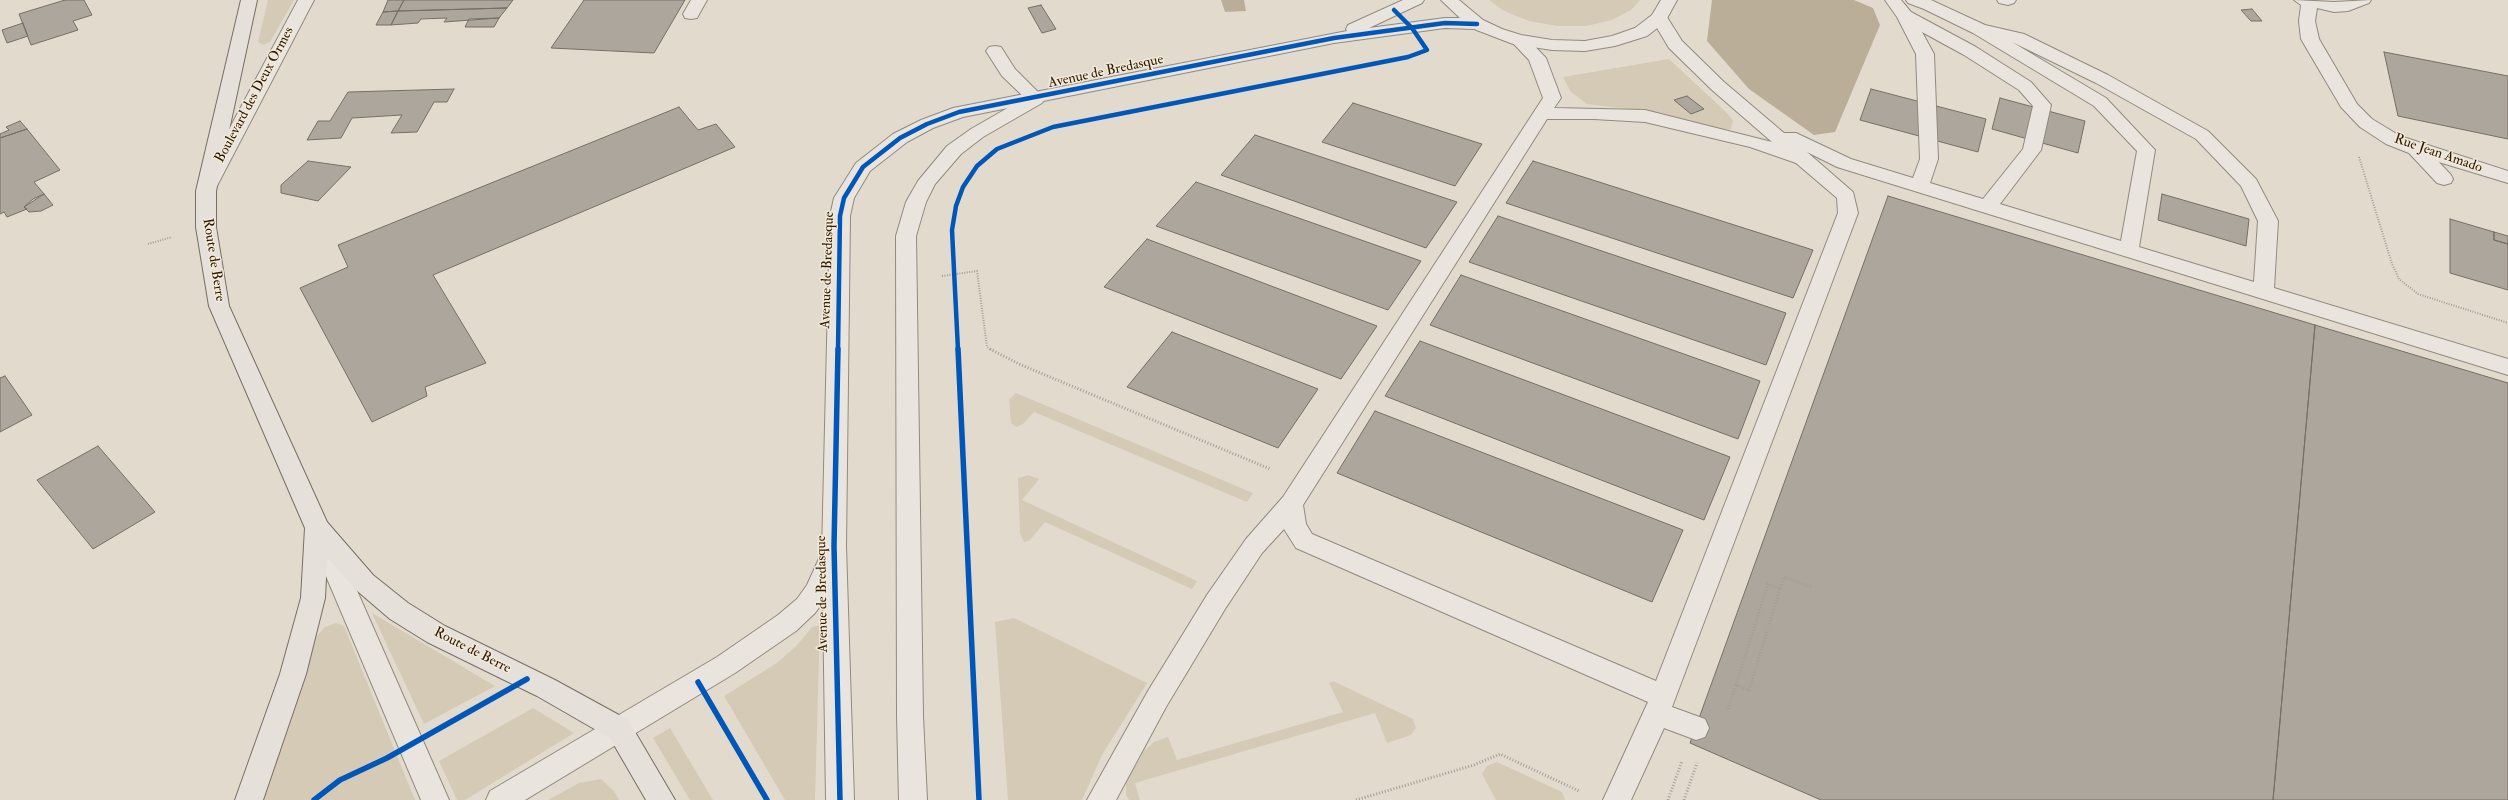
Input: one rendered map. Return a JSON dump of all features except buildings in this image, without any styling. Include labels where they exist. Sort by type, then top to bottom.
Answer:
[{"type":"main road","name":"Route de Berre","points":[[249,0],[206,191],[206,227],[219,306],[284,448],[317,528],[364,582],[400,611],[436,634],[546,688],[619,729],[662,800]]},
{"type":"main road","points":[[249,800],[293,674],[313,598],[317,528]]},
{"type":"street","name":"Boulevard des Deux Ormes","points":[[206,191],[306,0]]},
{"type":"street","name":"Avenue de Bredasque","points":[[1334,38],[1416,0]]},
{"type":"street","points":[[1450,0],[1477,24],[1519,40],[1552,46],[1585,46],[1622,39],[1641,32],[1664,9],[1675,44],[1718,86],[1768,127],[1846,196],[1848,213],[1660,704],[1617,800]]},
{"type":"street","points":[[1893,0],[1905,16],[1925,54],[1929,159],[1919,186]]},
{"type":"street","points":[[1914,0],[1930,5],[1979,29],[2100,102],[2146,150],[2129,250]]},
{"type":"street","points":[[2306,2],[2334,7],[2348,6],[2363,0]]},
{"type":"street","name":"Rue Jean Amado","points":[[2306,2],[2310,39],[2350,107],[2366,122],[2393,140],[2416,149],[2508,177]]},
{"type":"street","points":[[1905,16],[1970,51],[2019,82],[2042,105],[2032,150],[1987,207]]},
{"type":"street","name":"Avenue de Bredasque","points":[[840,800],[834,546],[840,216],[844,198],[852,182],[864,167],[900,138],[927,124],[959,112],[1036,99],[1334,38],[1445,23],[1477,24]]},
{"type":"street","points":[[1979,29],[2018,38],[2102,79],[2202,135],[2249,183],[2268,221],[2264,291]]},
{"type":"street","points":[[1101,800],[1157,699],[1216,602],[1254,546],[1291,504],[1552,98],[1537,58],[1519,40]]},
{"type":"street","points":[[995,51],[1008,72],[1036,99]]},
{"type":"street","name":"Avenue de Bredasque","points":[[913,800],[906,334],[908,282],[906,236],[916,202],[927,181],[954,150],[977,133],[1036,99]]},
{"type":"street","points":[[1542,114],[1594,113],[1645,116],[1641,127],[1792,169],[1804,160]]},
{"type":"street","points":[[1768,127],[1844,163],[2508,367]]},
{"type":"street","points":[[2416,149],[2444,178]]},
{"type":"street","points":[[1291,504],[1294,526],[1304,540],[1660,704],[1696,728]]},
{"type":"street","name":"Route de Berre","points":[[317,528],[435,800]]},
{"type":"street","name":"Avenue de Bredasque","points":[[500,800],[726,665],[787,623],[806,606],[817,591],[834,546]]},
{"type":"path","points":[[2350,107],[2351,129],[2392,264],[2399,279],[2418,294],[2508,323]]},
{"type":"path","points":[[954,267],[954,282]]},
{"type":"path","points":[[908,282],[977,271],[987,347],[1019,364],[1278,472]]},
{"type":"path","points":[[1749,690],[1784,577],[1811,587]]},
{"type":"path","points":[[1736,685],[1768,584],[1780,589]]},
{"type":"path","points":[[1356,800],[1474,764],[1500,754],[1585,793]]},
{"type":"path","points":[[1684,800],[1700,755]]},
{"type":"path","points":[[1668,800],[1683,757]]},
{"type":"shaded area","points":[[268,0],[294,0],[270,42],[264,45],[258,42]]},
{"type":"shaded area","points":[[1221,0],[1244,0],[1246,11],[1225,12]]},
{"type":"shaded area","points":[[1489,0],[1640,0],[1631,10],[1612,20],[1586,26],[1557,26],[1529,21],[1504,11]]},
{"type":"shaded area","points":[[1712,0],[1854,0],[1873,8],[1880,25],[1835,132],[1814,135],[1749,89],[1707,41]]},
{"type":"shaded area","points":[[1669,59],[1728,114],[1733,121],[1731,129],[1722,130],[1660,113],[1587,104],[1571,92],[1563,77]]},
{"type":"shaded area","points":[[1016,393],[1253,493],[1247,502],[1034,412],[1023,424],[1016,427],[1011,423],[1009,400]]},
{"type":"shaded area","points":[[1028,475],[1039,479],[1022,500],[1197,581],[1192,589],[1045,522],[1029,541],[1024,542],[1020,533],[1018,478]]},
{"type":"shaded area","points":[[372,613],[495,686],[424,724]]},
{"type":"shaded area","points":[[1014,618],[1147,683],[1102,755],[1082,800],[1008,800],[995,622]]},
{"type":"shaded area","points":[[336,623],[344,626],[415,800],[264,800],[315,638],[325,627]]},
{"type":"shaded area","points":[[820,625],[815,800],[785,800],[724,696],[777,663],[797,645],[812,627]]},
{"type":"shaded area","points":[[1333,681],[1413,719],[1416,728],[1411,735],[1387,743],[1375,713],[1135,783],[1140,800],[1129,800],[1126,795],[1126,782],[1144,751],[1154,742],[1168,737],[1177,760],[1343,712],[1329,683]]},
{"type":"shaded area","points":[[533,708],[574,733],[465,800],[457,800],[439,761]]},
{"type":"shaded area","points":[[670,728],[713,800],[690,800],[653,738]]},
{"type":"shaded area","points":[[1497,762],[1562,792],[1565,800],[1496,800],[1482,774],[1487,766]]},
{"type":"shaded area","points":[[601,779],[614,791],[619,800],[548,800],[579,783]]},
{"type":"cycle path","points":[[979,800],[952,230],[956,206],[963,187],[977,166],[997,149],[1053,127],[1408,57],[1427,50],[1412,28],[1394,10]]},
{"type":"cycle path","points":[[840,800],[834,546],[840,216],[844,198],[852,182],[863,167],[900,138],[927,124],[959,112],[1334,38],[1445,23],[1477,24]]},
{"type":"cycle path","points":[[314,800],[340,780],[387,758],[527,679]]},
{"type":"cycle path","points":[[698,682],[767,800]]}]
